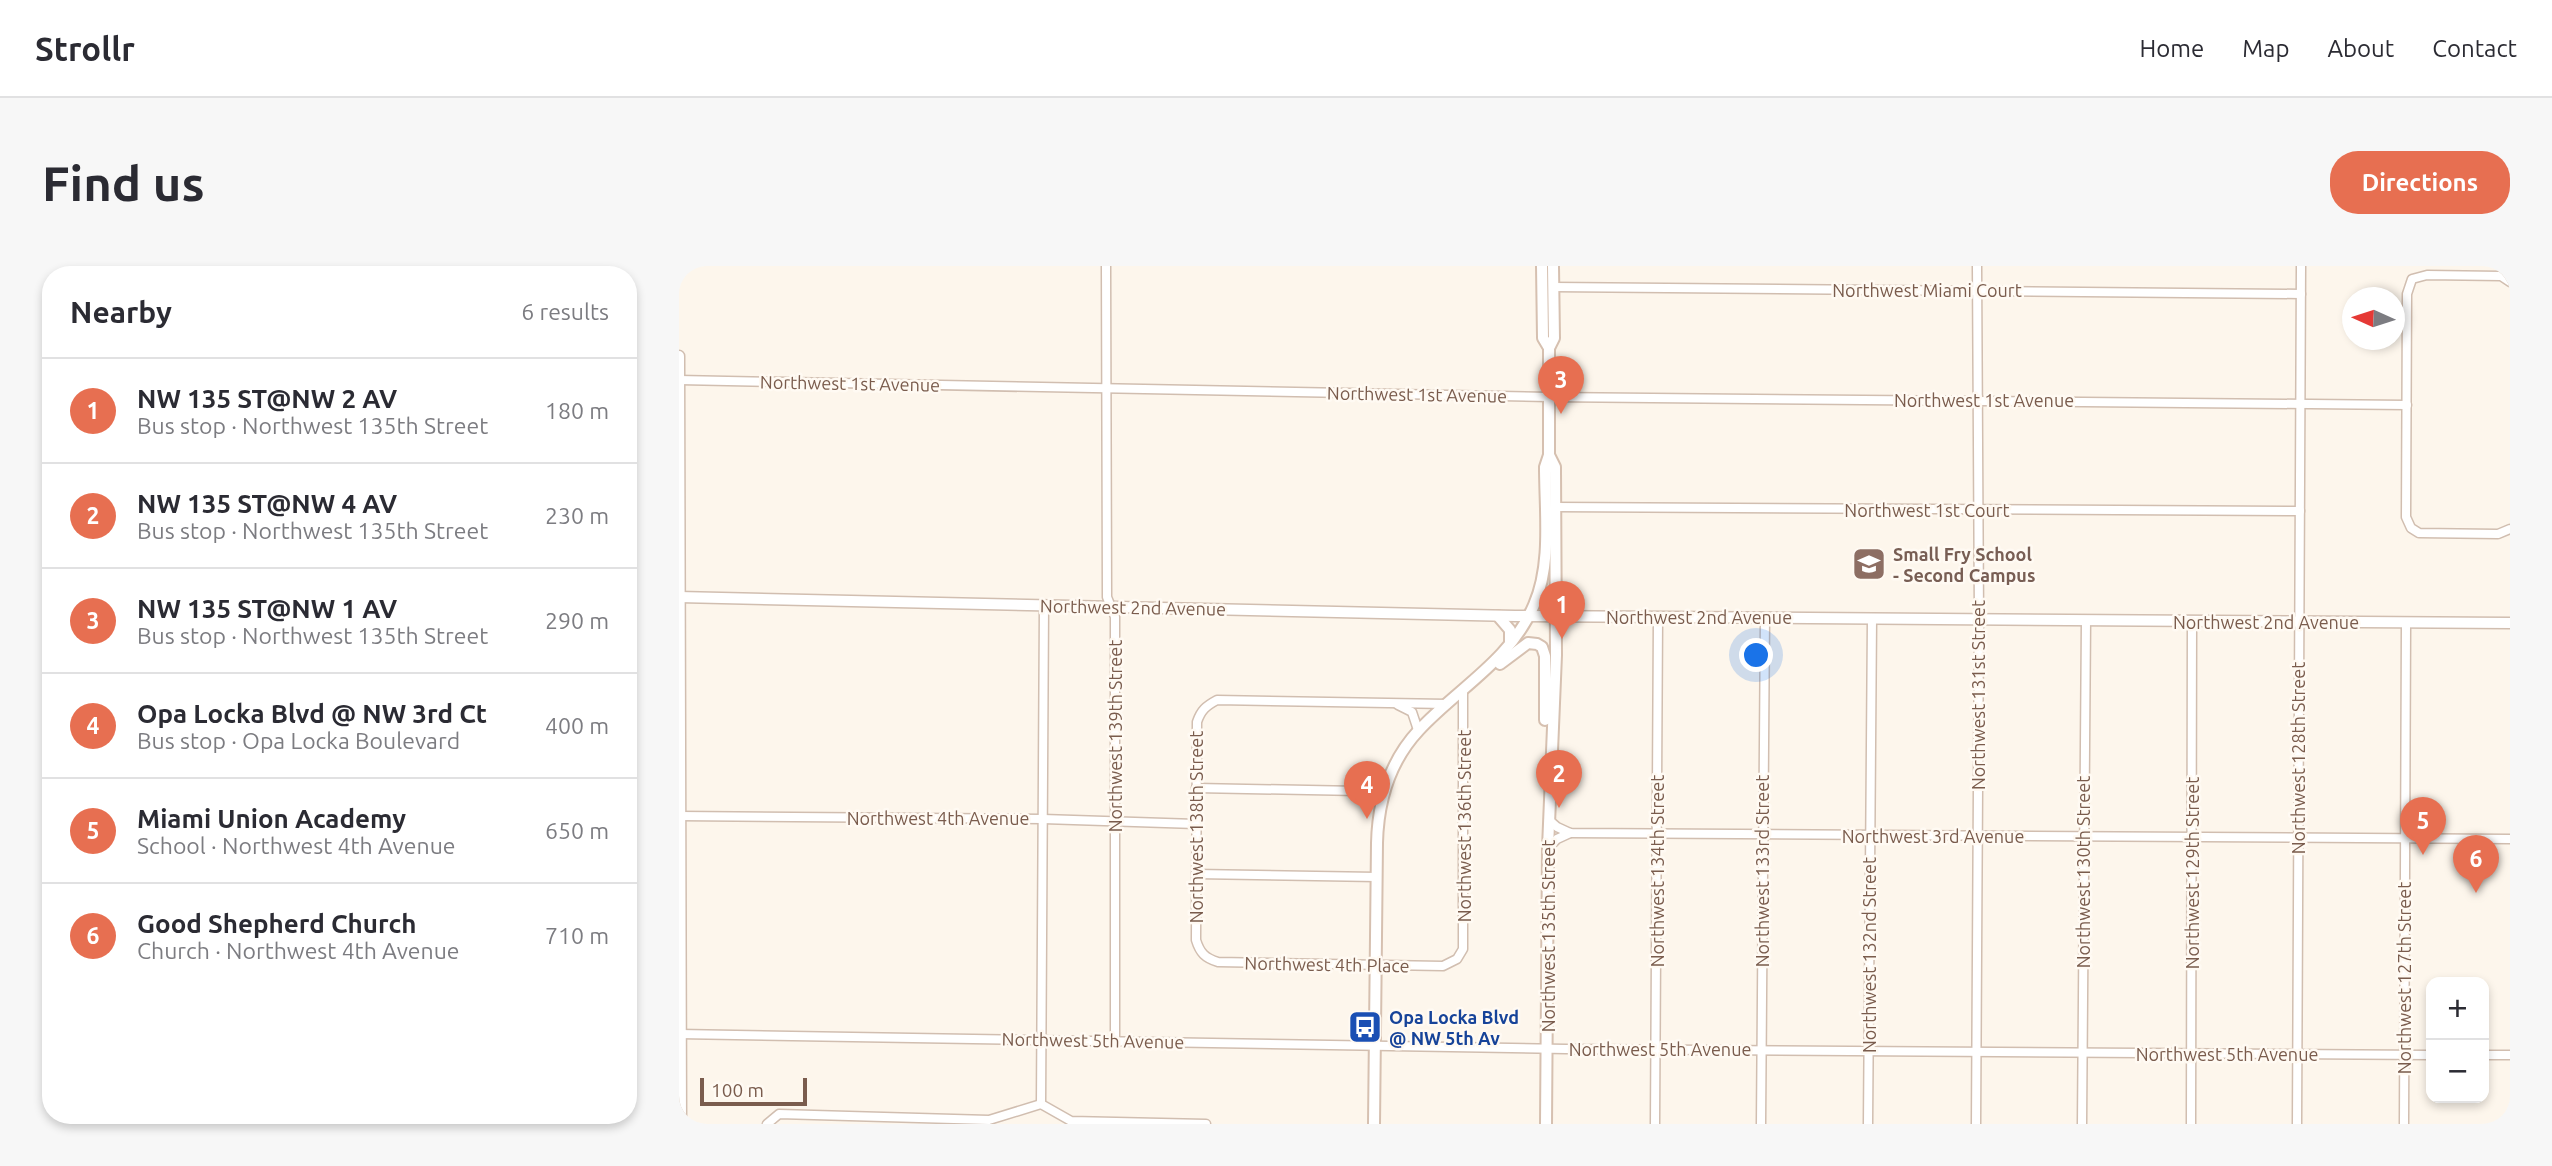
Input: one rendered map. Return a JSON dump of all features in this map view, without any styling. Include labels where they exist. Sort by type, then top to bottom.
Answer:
[{"type":"main road","points":[[1545,266],[1548,283],[1553,287]]},
{"type":"main road","name":"Northwest 135th Street","points":[[1545,266],[1543,338],[1549,348]]},
{"type":"main road","name":"Northwest 135th Street","points":[[1485,672],[1509,646],[1529,616],[1539,593],[1545,558],[1549,348],[1554,338],[1553,266]]},
{"type":"main road","name":"Northwest 135th Street","points":[[1546,1124],[1555,507],[1555,467],[1549,455]]},
{"type":"main road","points":[[1545,558],[1552,616]]},
{"type":"main road","points":[[1498,616],[1510,630],[1509,646]]},
{"type":"main road","points":[[1374,1124],[1378,824],[1382,797],[1396,762],[1418,730],[1485,672],[1503,662],[1525,644],[1536,643],[1542,647],[1545,656],[1545,723],[1551,747]]},
{"type":"street","name":"Northwest 139th Street","points":[[1106,266],[1107,597],[1115,617],[1115,1040]]},
{"type":"street","name":"Northwest 131st Street","points":[[1976,1124],[1979,619],[1977,266]]},
{"type":"street","name":"Northwest 128th Street","points":[[2297,1124],[2301,266]]},
{"type":"street","points":[[2510,282],[2501,275],[2427,275],[2411,279],[2407,294],[2406,517],[2411,528],[2419,533],[2498,534],[2510,529]]},
{"type":"street","name":"Northwest Miami Court","points":[[1553,287],[2301,293]]},
{"type":"street","points":[[679,356],[681,1124]]},
{"type":"street","name":"Northwest 1st Avenue","points":[[680,380],[1549,397],[2407,405]]},
{"type":"street","name":"Northwest 1st Court","points":[[1555,507],[2300,511]]},
{"type":"street","name":"Northwest 2nd Avenue","points":[[679,597],[1498,616],[2510,623]]},
{"type":"street","points":[[1041,1104],[1044,605]]},
{"type":"street","name":"Northwest 133rd Street","points":[[1761,1124],[1765,617]]},
{"type":"street","name":"Northwest 134th Street","points":[[1655,1124],[1658,618]]},
{"type":"street","name":"Northwest 132nd Street","points":[[1868,1124],[1872,619]]},
{"type":"street","name":"Northwest 130th Street","points":[[2082,1124],[2085,620]]},
{"type":"street","name":"Northwest 129th Street","points":[[2191,1124],[2192,621]]},
{"type":"street","name":"Northwest 127th Street","points":[[2404,1124],[2406,623]]},
{"type":"street","name":"Northwest 136th Street","points":[[1457,959],[1464,949],[1463,690]]},
{"type":"street","name":"Northwest 138th Street","points":[[1199,951],[1196,940],[1197,722],[1206,705],[1217,700],[1398,705]]},
{"type":"street","points":[[1398,705],[1409,702],[1447,704]]},
{"type":"street","points":[[1398,705],[1412,712],[1418,730]]},
{"type":"street","points":[[1196,788],[1359,791],[1382,797]]},
{"type":"street","name":"Northwest 4th Avenue","points":[[681,816],[1044,819],[1196,824]]},
{"type":"street","points":[[1549,820],[1570,833]]},
{"type":"street","points":[[1548,848],[1557,839],[1570,833]]},
{"type":"street","name":"Northwest 3rd Avenue","points":[[1570,833],[2083,838],[2297,837]]},
{"type":"street","points":[[2297,837],[2510,839]]},
{"type":"street","points":[[1196,874],[1377,877]]},
{"type":"street","name":"Northwest 4th Place","points":[[1199,951],[1217,962],[1443,966],[1457,959]]},
{"type":"street","name":"Northwest 5th Avenue","points":[[680,1034],[1547,1049],[2426,1055]]},
{"type":"street","points":[[2489,1055],[2510,1055]]},
{"type":"street","points":[[767,1124],[779,1114],[989,1122],[1041,1104]]},
{"type":"street","points":[[1041,1104],[1071,1122],[1206,1124]]},
{"type":"place","name":"NW 135 ST@NW 1 AV","points":[[1561,414]]},
{"type":"place","name":"Small Fry School - Second Campus","points":[[1869,564]]},
{"type":"place","name":"NW 135 ST@NW 2 AV","points":[[1562,639]]},
{"type":"place","name":"NW 135 ST@NW 4 AV","points":[[1559,808]]},
{"type":"place","name":"Opa Locka Blvd @ NW 3rd Ct","points":[[1367,819]]},
{"type":"place","name":"Miami Union Academy","points":[[2423,855]]},
{"type":"place","name":"Good Shepherd Church","points":[[2476,893]]},
{"type":"place","name":"Opa Locka Blvd @ NW 5th Av","points":[[1365,1027]]}]
